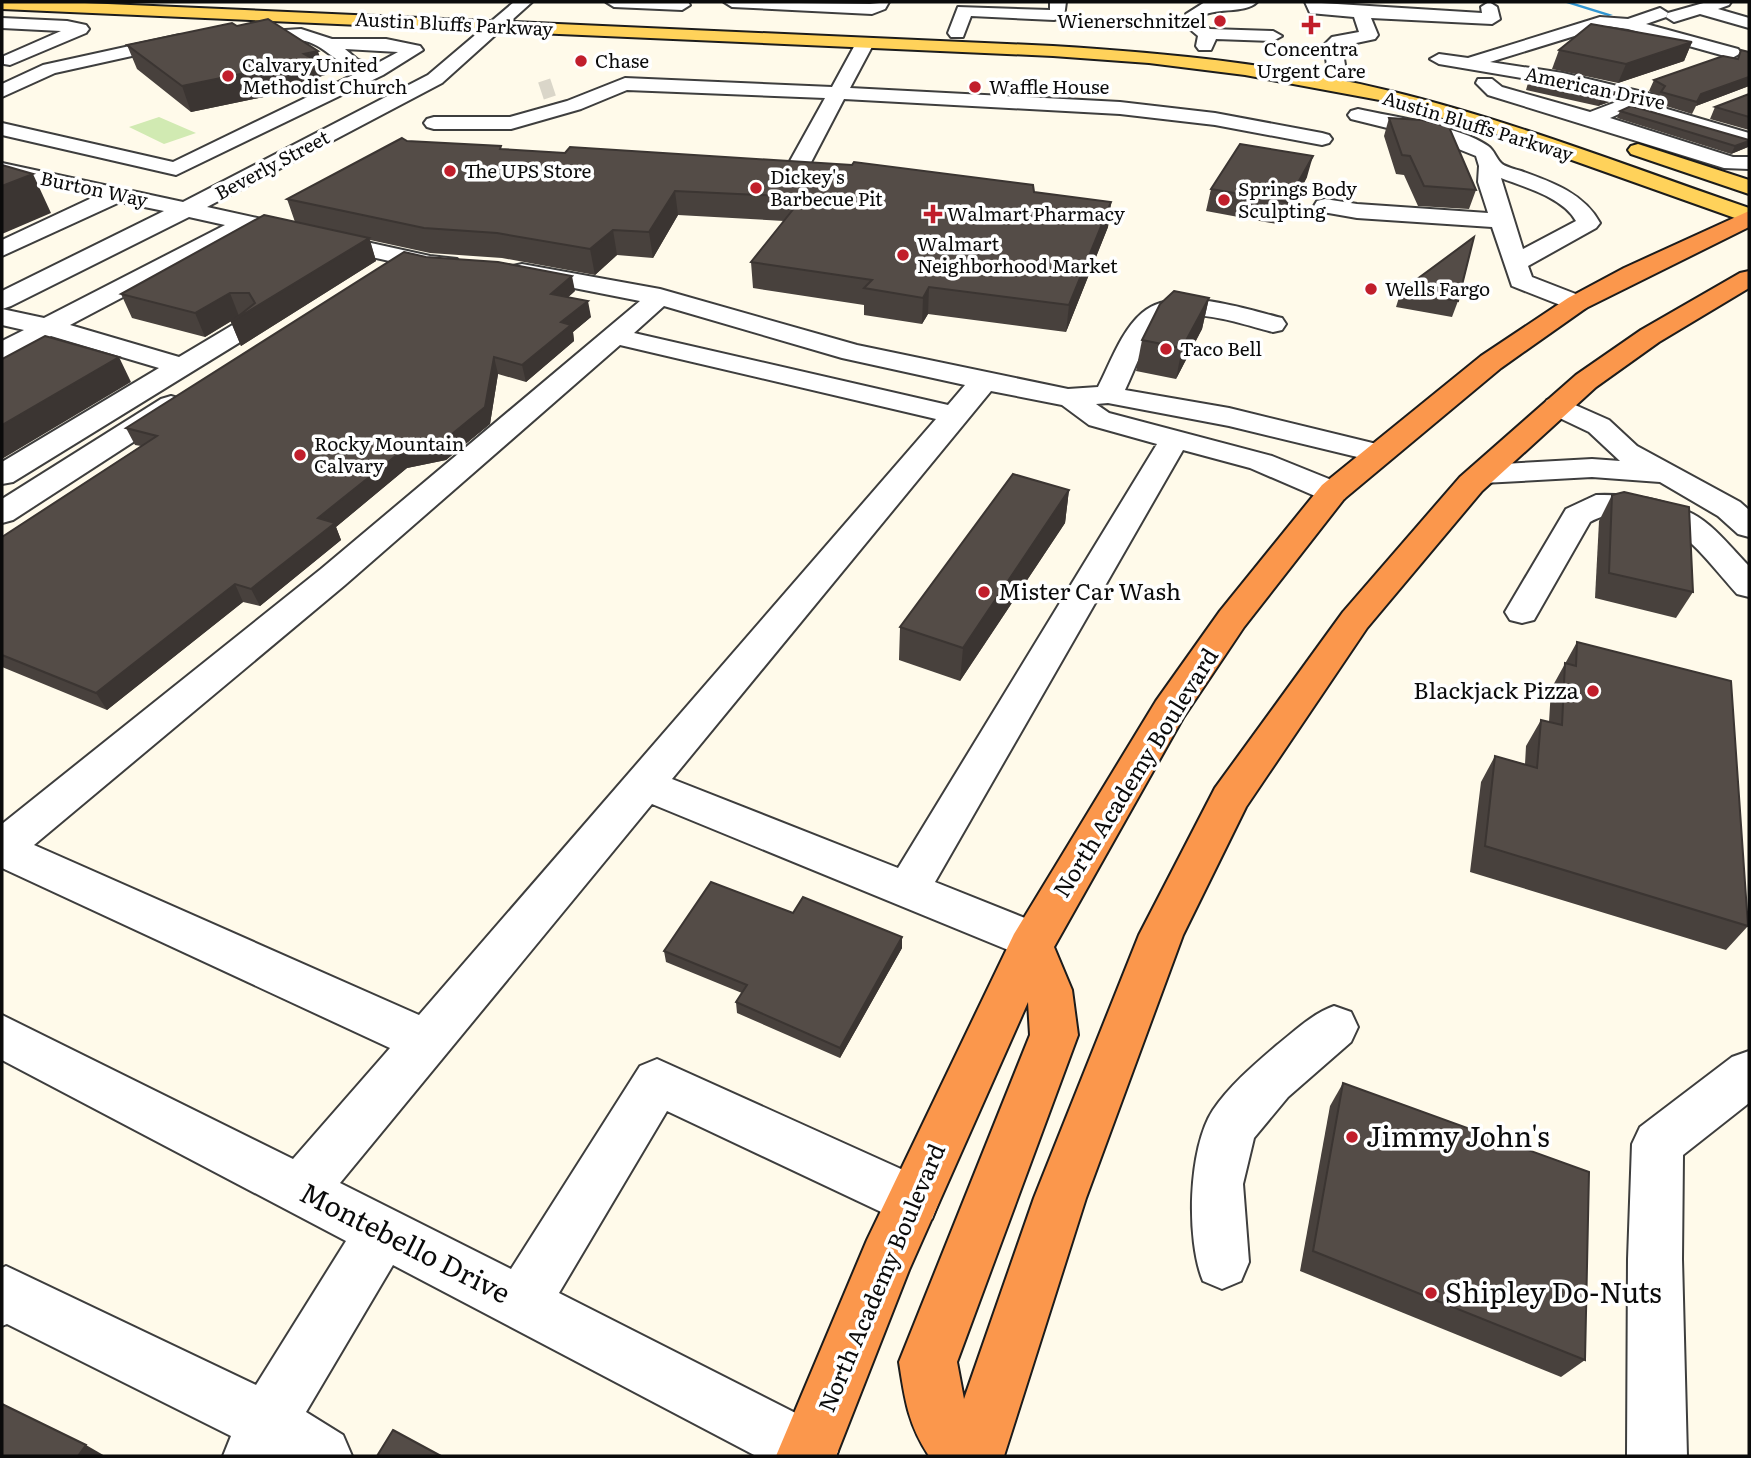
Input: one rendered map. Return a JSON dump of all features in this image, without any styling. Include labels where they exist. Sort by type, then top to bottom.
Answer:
[{"type":"highway","name":"North Academy Boulevard","points":[[807,1454],[886,1259],[1032,944],[1169,710],[1232,619],[1333,492],[1491,362],[1577,303],[1749,217]]},
{"type":"highway","points":[[974,1456],[1060,1198],[1156,947],[1229,799],[1355,620],[1482,474],[1586,381],[1650,336],[1749,278]]},
{"type":"highway","points":[[965,1456],[936,1415],[928,1362],[1054,1035],[1053,1001],[1045,971],[1032,944]]},
{"type":"main road","name":"Austin Bluffs Parkway","points":[[261,2],[511,13],[865,43],[1155,57],[1279,74],[1432,108],[1749,217]]},
{"type":"main road","name":"Austin Bluffs Parkway","points":[[2,4],[511,13],[679,9],[770,24],[957,33],[1205,40],[1273,47]]},
{"type":"main road","name":"Austin Bluffs Parkway","points":[[865,43],[881,36],[912,31]]},
{"type":"main road","points":[[1155,57],[1187,53],[1281,65],[1375,82],[1407,83]]},
{"type":"main road","points":[[1318,62],[1342,66]]},
{"type":"main road","name":"Austin Bluffs Parkway","points":[[1479,99],[1624,133],[1749,187]]},
{"type":"street","points":[[614,2],[679,9]]},
{"type":"street","points":[[732,2],[872,9],[881,2]]},
{"type":"street","points":[[957,33],[964,11],[1054,15],[1058,13],[1058,2]]},
{"type":"street","points":[[1313,2],[1316,9],[1356,7],[1420,22],[1492,19],[1489,7]]},
{"type":"street","points":[[1629,24],[1723,2]]},
{"type":"street","points":[[770,24],[782,4]]},
{"type":"street","points":[[1628,5],[1749,38]]},
{"type":"street","points":[[1205,40],[1194,25],[1194,14],[1198,9],[1243,7],[1270,22],[1273,47]]},
{"type":"street","points":[[1342,66],[1333,45],[1338,41],[1368,35],[1356,7]]},
{"type":"street","points":[[1700,9],[1749,23]]},
{"type":"street","name":"Beverly Street","points":[[2,302],[187,209],[442,73],[511,13]]},
{"type":"street","points":[[1465,63],[1606,21],[1741,50]]},
{"type":"street","name":"American Drive","points":[[1420,22],[1434,66],[1465,63],[1619,92],[1657,119]]},
{"type":"street","points":[[2,23],[80,29],[2,62]]},
{"type":"street","points":[[10,47],[57,34],[35,25]]},
{"type":"street","points":[[221,44],[301,34],[328,44],[352,64],[376,71],[442,73]]},
{"type":"street","points":[[2,92],[49,69],[178,40],[196,47]]},
{"type":"street","points":[[796,170],[865,43]]},
{"type":"street","points":[[176,169],[414,50],[386,44],[328,44]]},
{"type":"street","points":[[1707,62],[1741,50]]},
{"type":"street","points":[[1496,68],[1485,84],[1495,91],[1591,119],[1624,133],[1657,119],[1700,117],[1749,122]]},
{"type":"street","points":[[1619,92],[1657,79]]},
{"type":"street","points":[[584,83],[838,93],[1158,112],[1215,119],[1322,139]]},
{"type":"street","points":[[434,123],[511,123],[574,105],[625,84]]},
{"type":"street","points":[[463,111],[481,110],[509,102]]},
{"type":"street","points":[[1591,119],[1627,104],[1657,119],[1718,157],[1745,165],[1749,163]]},
{"type":"street","points":[[298,110],[359,119]]},
{"type":"street","points":[[1358,115],[1449,138],[1479,149],[1492,167],[1569,200],[1586,213],[1588,223],[1584,226],[1515,263]]},
{"type":"street","points":[[1700,117],[1749,139]]},
{"type":"street","points":[[2,129],[236,183]]},
{"type":"street","points":[[1492,167],[1489,182],[1521,281],[1577,303]]},
{"type":"street","name":"Burton Way","points":[[2,169],[430,263],[490,267],[660,297],[852,352],[1068,398]]},
{"type":"street","points":[[2,249],[118,194]]},
{"type":"street","points":[[1325,206],[1357,211],[1502,221]]},
{"type":"street","points":[[2,352],[81,307],[248,222]]},
{"type":"street","points":[[337,271],[370,250]]},
{"type":"street","points":[[369,279],[404,257]]},
{"type":"street","points":[[2,475],[304,293]]},
{"type":"street","points":[[426,1041],[2,848],[333,577],[660,297]]},
{"type":"street","points":[[1108,395],[1150,319],[1168,308],[1187,306],[1273,324]]},
{"type":"street","points":[[2,317],[48,327],[181,366]]},
{"type":"street","points":[[230,368],[300,323]]},
{"type":"street","points":[[615,337],[955,415]]},
{"type":"street","points":[[302,1189],[984,381]]},
{"type":"street","points":[[2,513],[195,390]]},
{"type":"street","points":[[1068,398],[1108,395],[1229,417],[1378,453]]},
{"type":"street","points":[[1068,398],[1099,419],[1261,462],[1333,492]]},
{"type":"street","points":[[1557,406],[1599,426],[1626,452],[1663,474],[1697,489],[1729,509],[1749,527]]},
{"type":"street","points":[[908,890],[1175,439]]},
{"type":"street","points":[[1482,474],[1592,468],[1663,474]]},
{"type":"street","points":[[1522,612],[1577,516],[1596,505],[1624,505],[1656,511],[1683,522],[1704,539],[1749,586]]},
{"type":"street","points":[[644,784],[908,890],[1032,944]]},
{"type":"street","points":[[1222,1262],[1217,1184],[1231,1127],[1271,1082],[1334,1027]]},
{"type":"street","name":"Montebello Drive","points":[[2,1036],[522,1303],[807,1454]]},
{"type":"street","points":[[1657,1456],[1658,1144],[1749,1073]]},
{"type":"street","points":[[522,1303],[657,1082],[913,1201]]},
{"type":"street","points":[[260,1439],[383,1231]]},
{"type":"street","points":[[2,1298],[6,1293],[260,1439],[322,1456]]},
{"type":"green space","points":[[159,117],[196,133],[164,144],[129,127]]},
{"type":"building","points":[[268,19],[318,51],[304,54],[313,59],[182,86],[127,45],[232,23],[237,26]]},
{"type":"building","points":[[1591,24],[1692,42],[1626,64],[1559,50]]},
{"type":"building","points":[[1741,50],[1749,52],[1749,77],[1701,94],[1697,102],[1661,92],[1665,86],[1654,80],[1723,56],[1738,59]]},
{"type":"building","points":[[1537,76],[1618,93],[1601,99],[1528,83]]},
{"type":"building","points":[[1749,94],[1749,117],[1715,107]]},
{"type":"building","points":[[1631,106],[1749,141],[1735,146],[1620,111]]},
{"type":"building","points":[[1389,118],[1422,120],[1449,127],[1476,190],[1424,186],[1410,156],[1402,155]]},
{"type":"building","points":[[402,138],[407,141],[501,146],[500,149],[565,153],[570,147],[852,165],[854,162],[1033,185],[1034,192],[1111,202],[1069,305],[929,287],[923,298],[864,288],[872,280],[751,262],[803,197],[675,191],[649,232],[613,230],[590,249],[497,233],[424,228],[287,199]]},
{"type":"building","points":[[1240,144],[1313,156],[1287,202],[1211,189]]},
{"type":"building","points":[[2,165],[33,174],[2,186]]},
{"type":"building","points":[[264,215],[369,238],[231,322],[255,303],[249,293],[230,293],[195,313],[121,294]]},
{"type":"building","points":[[1474,237],[1458,301],[1401,291]]},
{"type":"building","name":"Rocky Mountain Calvary","points":[[404,252],[426,257],[498,262],[572,276],[551,294],[588,301],[561,322],[571,325],[522,365],[494,357],[485,407],[441,443],[402,451],[318,518],[335,523],[251,589],[235,584],[96,693],[2,655],[2,537],[157,436],[126,428]]},
{"type":"building","points":[[1174,291],[1209,298],[1182,348],[1142,340],[1160,304]]},
{"type":"building","points":[[45,336],[119,357],[2,425],[2,359]]},
{"type":"building","points":[[1013,474],[1069,490],[963,648],[900,627]]},
{"type":"building","points":[[1624,492],[1689,507],[1693,592],[1609,573],[1612,495]]},
{"type":"building","points":[[1577,642],[1731,681],[1748,926],[1485,846],[1495,756],[1537,768],[1541,720],[1562,725],[1565,663],[1576,666]]},
{"type":"building","points":[[711,882],[793,913],[803,897],[902,937],[840,1048],[736,1002],[747,985],[664,951]]},
{"type":"building","points":[[1343,1083],[1589,1172],[1585,1360],[1313,1251]]},
{"type":"building","points":[[2,1404],[86,1445],[78,1456],[2,1456]]},
{"type":"building","points":[[393,1430],[441,1456],[377,1456]]},
{"type":"waterway","points":[[1566,2],[1610,15]]},
{"type":"tunnel","points":[[541,91],[553,87]]},
{"type":"place","name":"Wienerschnitzel","points":[[1220,21]]},
{"type":"place","name":"Concentra Urgent Care","points":[[1311,25]]},
{"type":"place","name":"Chase","points":[[581,61]]},
{"type":"place","name":"Calvary United Methodist Church","points":[[228,76]]},
{"type":"place","name":"Waffle House","points":[[975,87]]},
{"type":"place","name":"The UPS Store","points":[[450,171]]},
{"type":"place","name":"Dickey's Barbecue Pit","points":[[756,188]]},
{"type":"place","name":"Springs Body Sculpting","points":[[1224,200]]},
{"type":"place","name":"Walmart Pharmacy","points":[[933,214]]},
{"type":"place","name":"Walmart Neighborhood Market","points":[[903,255]]},
{"type":"place","name":"Wells Fargo","points":[[1371,289]]},
{"type":"place","name":"Taco Bell","points":[[1166,349]]},
{"type":"place","name":"Rocky Mountain Calvary","points":[[300,455]]},
{"type":"place","name":"Mister Car Wash","points":[[984,592]]},
{"type":"place","name":"Blackjack Pizza","points":[[1593,691]]},
{"type":"place","name":"Jimmy John's","points":[[1352,1137]]},
{"type":"place","name":"Shipley Do-Nuts","points":[[1431,1293]]}]
